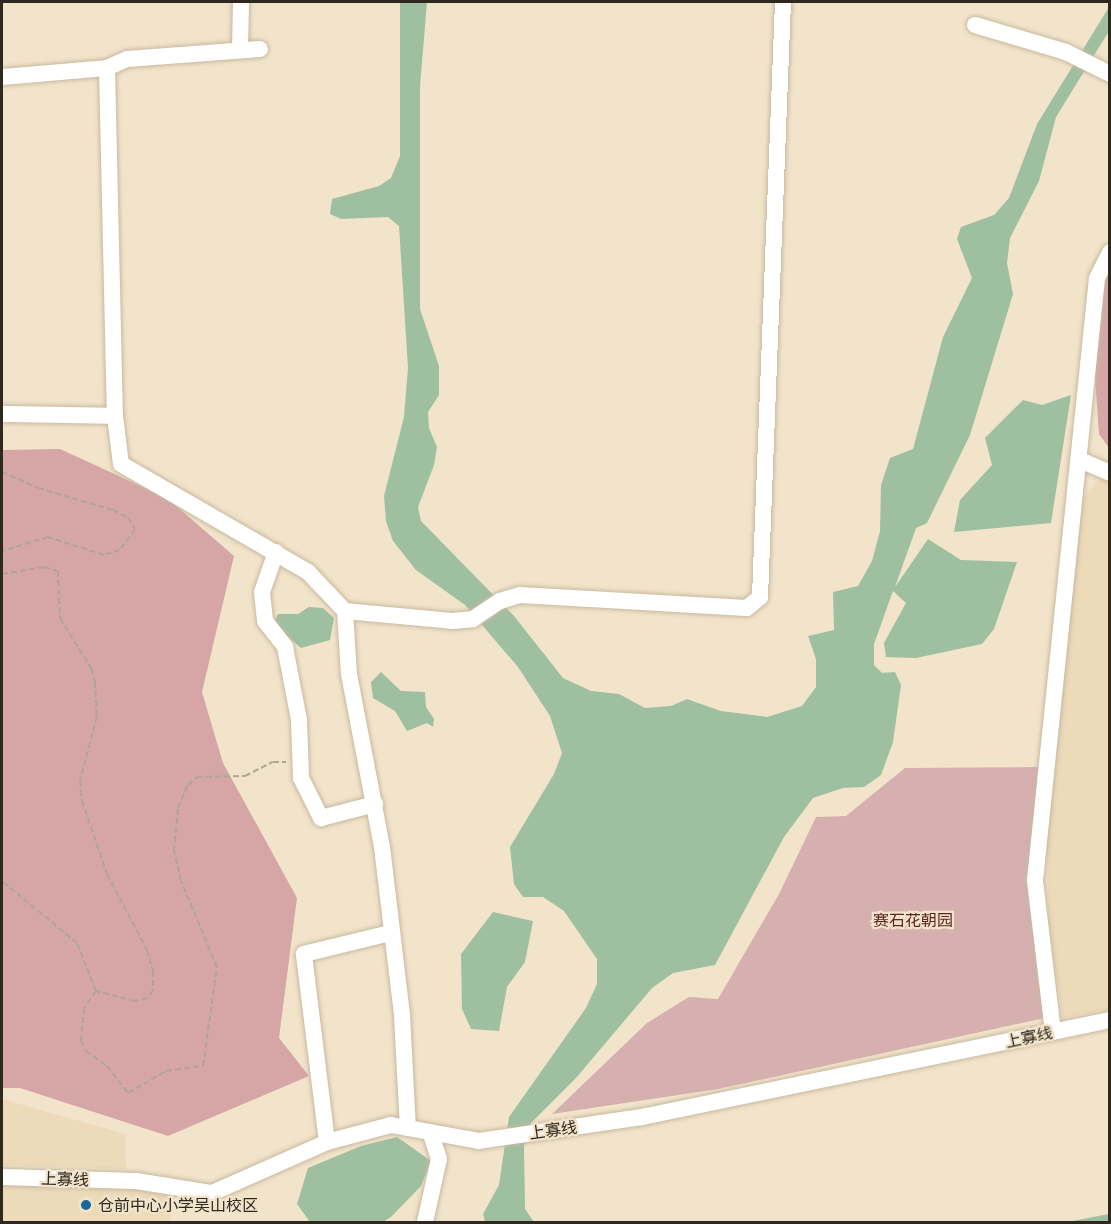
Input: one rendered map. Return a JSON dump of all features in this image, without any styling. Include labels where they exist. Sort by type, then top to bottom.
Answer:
[{"type":"street","points":[[240,50],[241,2]]},
{"type":"street","points":[[345,611],[452,621],[473,619],[500,601],[520,596],[747,608],[760,597],[783,2]]},
{"type":"street","points":[[975,25],[1066,52],[1110,74]]},
{"type":"street","points":[[2,77],[106,68],[126,59],[260,49]]},
{"type":"street","points":[[106,68],[115,416],[121,464],[308,572],[345,611],[349,674],[375,804],[402,1015],[408,1128]]},
{"type":"street","points":[[1053,1032],[1035,880],[1097,278],[1110,252]]},
{"type":"street","points":[[2,414],[115,416]]},
{"type":"street","points":[[1080,460],[1110,473]]},
{"type":"street","points":[[276,552],[262,592],[265,621],[285,647],[299,720],[301,778],[321,818],[375,804]]},
{"type":"street","points":[[327,1142],[304,954],[390,933]]},
{"type":"street","name":"上寡线","points":[[2,1177],[136,1182],[212,1193],[327,1142],[392,1125],[479,1141],[642,1117],[1110,1020]]},
{"type":"street","points":[[425,1222],[439,1159],[430,1132]]},
{"type":"path","points":[[2,472],[38,488],[112,510],[128,518],[135,529],[120,550],[104,555],[73,542],[48,537],[2,550]]},
{"type":"path","points":[[2,574],[44,567],[58,571],[60,618],[91,668],[95,682],[97,716],[81,781],[82,801],[107,874],[147,950],[153,990],[148,998],[135,1001],[96,991]]},
{"type":"path","points":[[2,881],[77,943],[91,970],[96,991],[84,1008],[81,1041],[86,1051],[108,1066],[128,1093],[166,1071],[203,1066],[217,967],[181,881],[174,852],[178,807],[188,784],[197,777],[245,776],[273,762],[301,761]]},
{"type":"shaded area","points":[[400,2],[427,2],[420,86],[420,309],[439,366],[439,395],[428,412],[429,428],[437,447],[434,465],[418,507],[421,521],[514,616],[563,678],[591,691],[619,694],[645,708],[671,706],[687,699],[721,711],[767,717],[802,706],[816,687],[816,659],[808,636],[834,630],[833,592],[858,586],[872,561],[880,531],[881,485],[890,458],[913,449],[943,337],[972,278],[957,239],[961,227],[994,215],[1009,198],[1037,124],[1109,7],[1109,31],[1056,117],[1039,181],[1010,238],[1007,263],[1013,294],[970,435],[927,523],[916,528],[895,587],[928,539],[961,560],[1017,562],[994,629],[982,644],[916,658],[886,657],[884,643],[906,603],[893,591],[874,644],[874,665],[882,673],[895,672],[901,685],[893,742],[881,775],[864,787],[843,788],[813,798],[784,837],[715,965],[673,973],[652,988],[576,1078],[529,1125],[524,1146],[525,1209],[534,1222],[485,1222],[483,1214],[499,1185],[509,1117],[586,1008],[597,984],[597,959],[564,911],[543,897],[523,897],[514,884],[510,847],[554,774],[562,753],[550,716],[518,667],[465,605],[416,570],[393,541],[386,521],[384,496],[404,417],[408,368],[399,226],[388,217],[341,219],[330,214],[332,199],[379,186],[391,178],[400,156]]},
{"type":"shaded area","points":[[1109,254],[1109,448],[1099,434],[1091,324]]},
{"type":"shaded area","points":[[1071,395],[1051,523],[954,532],[960,500],[992,465],[985,438],[1023,400],[1042,405]]},
{"type":"shaded area","points":[[60,449],[167,498],[234,556],[202,692],[223,763],[297,898],[279,1038],[309,1076],[168,1136],[20,1088],[2,1088],[2,450]]},
{"type":"shaded area","points":[[1106,471],[1110,472],[1109,1009],[1063,1018],[1048,921],[1046,817],[1081,501]]},
{"type":"shaded area","points":[[309,607],[323,608],[334,618],[330,640],[301,648],[273,624],[278,614],[298,614]]},
{"type":"shaded area","points":[[381,672],[401,691],[425,692],[426,707],[434,719],[433,727],[427,723],[407,731],[395,711],[373,698],[371,682]]},
{"type":"shaded area","points":[[493,912],[533,921],[525,962],[507,987],[499,1031],[471,1029],[462,1009],[461,954]]},
{"type":"shaded area","points":[[2,1099],[125,1134],[126,1169],[2,1165]]},
{"type":"shaded area","points":[[397,1137],[431,1161],[421,1186],[391,1217],[383,1222],[310,1222],[297,1204],[308,1168],[361,1146]]},
{"type":"shaded area","name":"仓前中心小学吴山校区","points":[[2,1177],[172,1187],[171,1222],[2,1222]]},
{"type":"shaded area","points":[[1109,1214],[1109,1222],[1067,1222]]},
{"type":"green space","name":"赛石花朝园","points":[[1044,767],[1035,880],[1045,1018],[718,1089],[552,1114],[647,1023],[689,997],[718,999],[779,894],[816,817],[846,816],[905,768]]},
{"type":"place","name":"仓前中心小学吴山校区","points":[[86,1205]]}]
